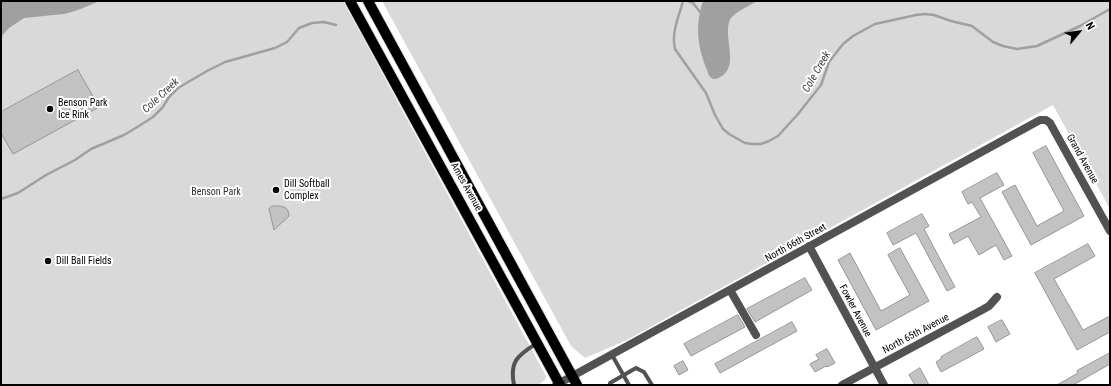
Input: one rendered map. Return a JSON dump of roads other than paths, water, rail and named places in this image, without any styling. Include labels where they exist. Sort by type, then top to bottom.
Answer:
[{"type":"main road","name":"Ames Avenue","points":[[350,1],[558,384]]},
{"type":"main road","name":"Ames Avenue","points":[[368,1],[575,380]]},
{"type":"street","name":"North 66th Street","points":[[558,384],[575,380],[612,354],[1040,120],[1046,120]]},
{"type":"street","name":"Grand Avenue","points":[[1046,120],[1050,123],[1110,231]]},
{"type":"street","name":"Fowler Avenue","points":[[809,246],[884,385]]},
{"type":"street","points":[[730,290],[756,335]]},
{"type":"street","name":"North 65th Avenue","points":[[842,385],[982,310],[989,306],[997,297]]},
{"type":"lane","points":[[514,385],[513,373],[515,361],[524,351],[537,343]]},
{"type":"lane","points":[[612,354],[629,385]]},
{"type":"lane","points":[[610,385],[610,383],[636,368],[644,372],[652,385]]},
{"type":"waterway","name":"Cole Creek","points":[[683,1],[675,31],[675,49],[706,93],[715,115],[723,129],[745,143],[752,144],[761,144],[778,136],[821,85],[829,62],[843,44],[853,36],[875,24],[916,15],[934,15],[972,26],[993,42],[1017,49],[1037,46],[1080,26],[1110,9]]},
{"type":"waterway","points":[[688,1],[693,3],[700,12]]},
{"type":"waterway","name":"Cole Creek","points":[[1,199],[18,193],[91,149],[124,135],[139,126],[153,117],[178,88],[207,71],[225,62],[275,48],[287,42],[299,28],[312,23],[324,22],[336,25]]},
{"type":"place","name":"Benson Park Ice Rink","points":[[50,109]]},
{"type":"place","name":"Dill Softball Complex","points":[[276,190]]},
{"type":"place","name":"Dill Ball Fields","points":[[48,261]]},
{"type":"park label","name":"Benson Park","points":[[216,192]]}]
